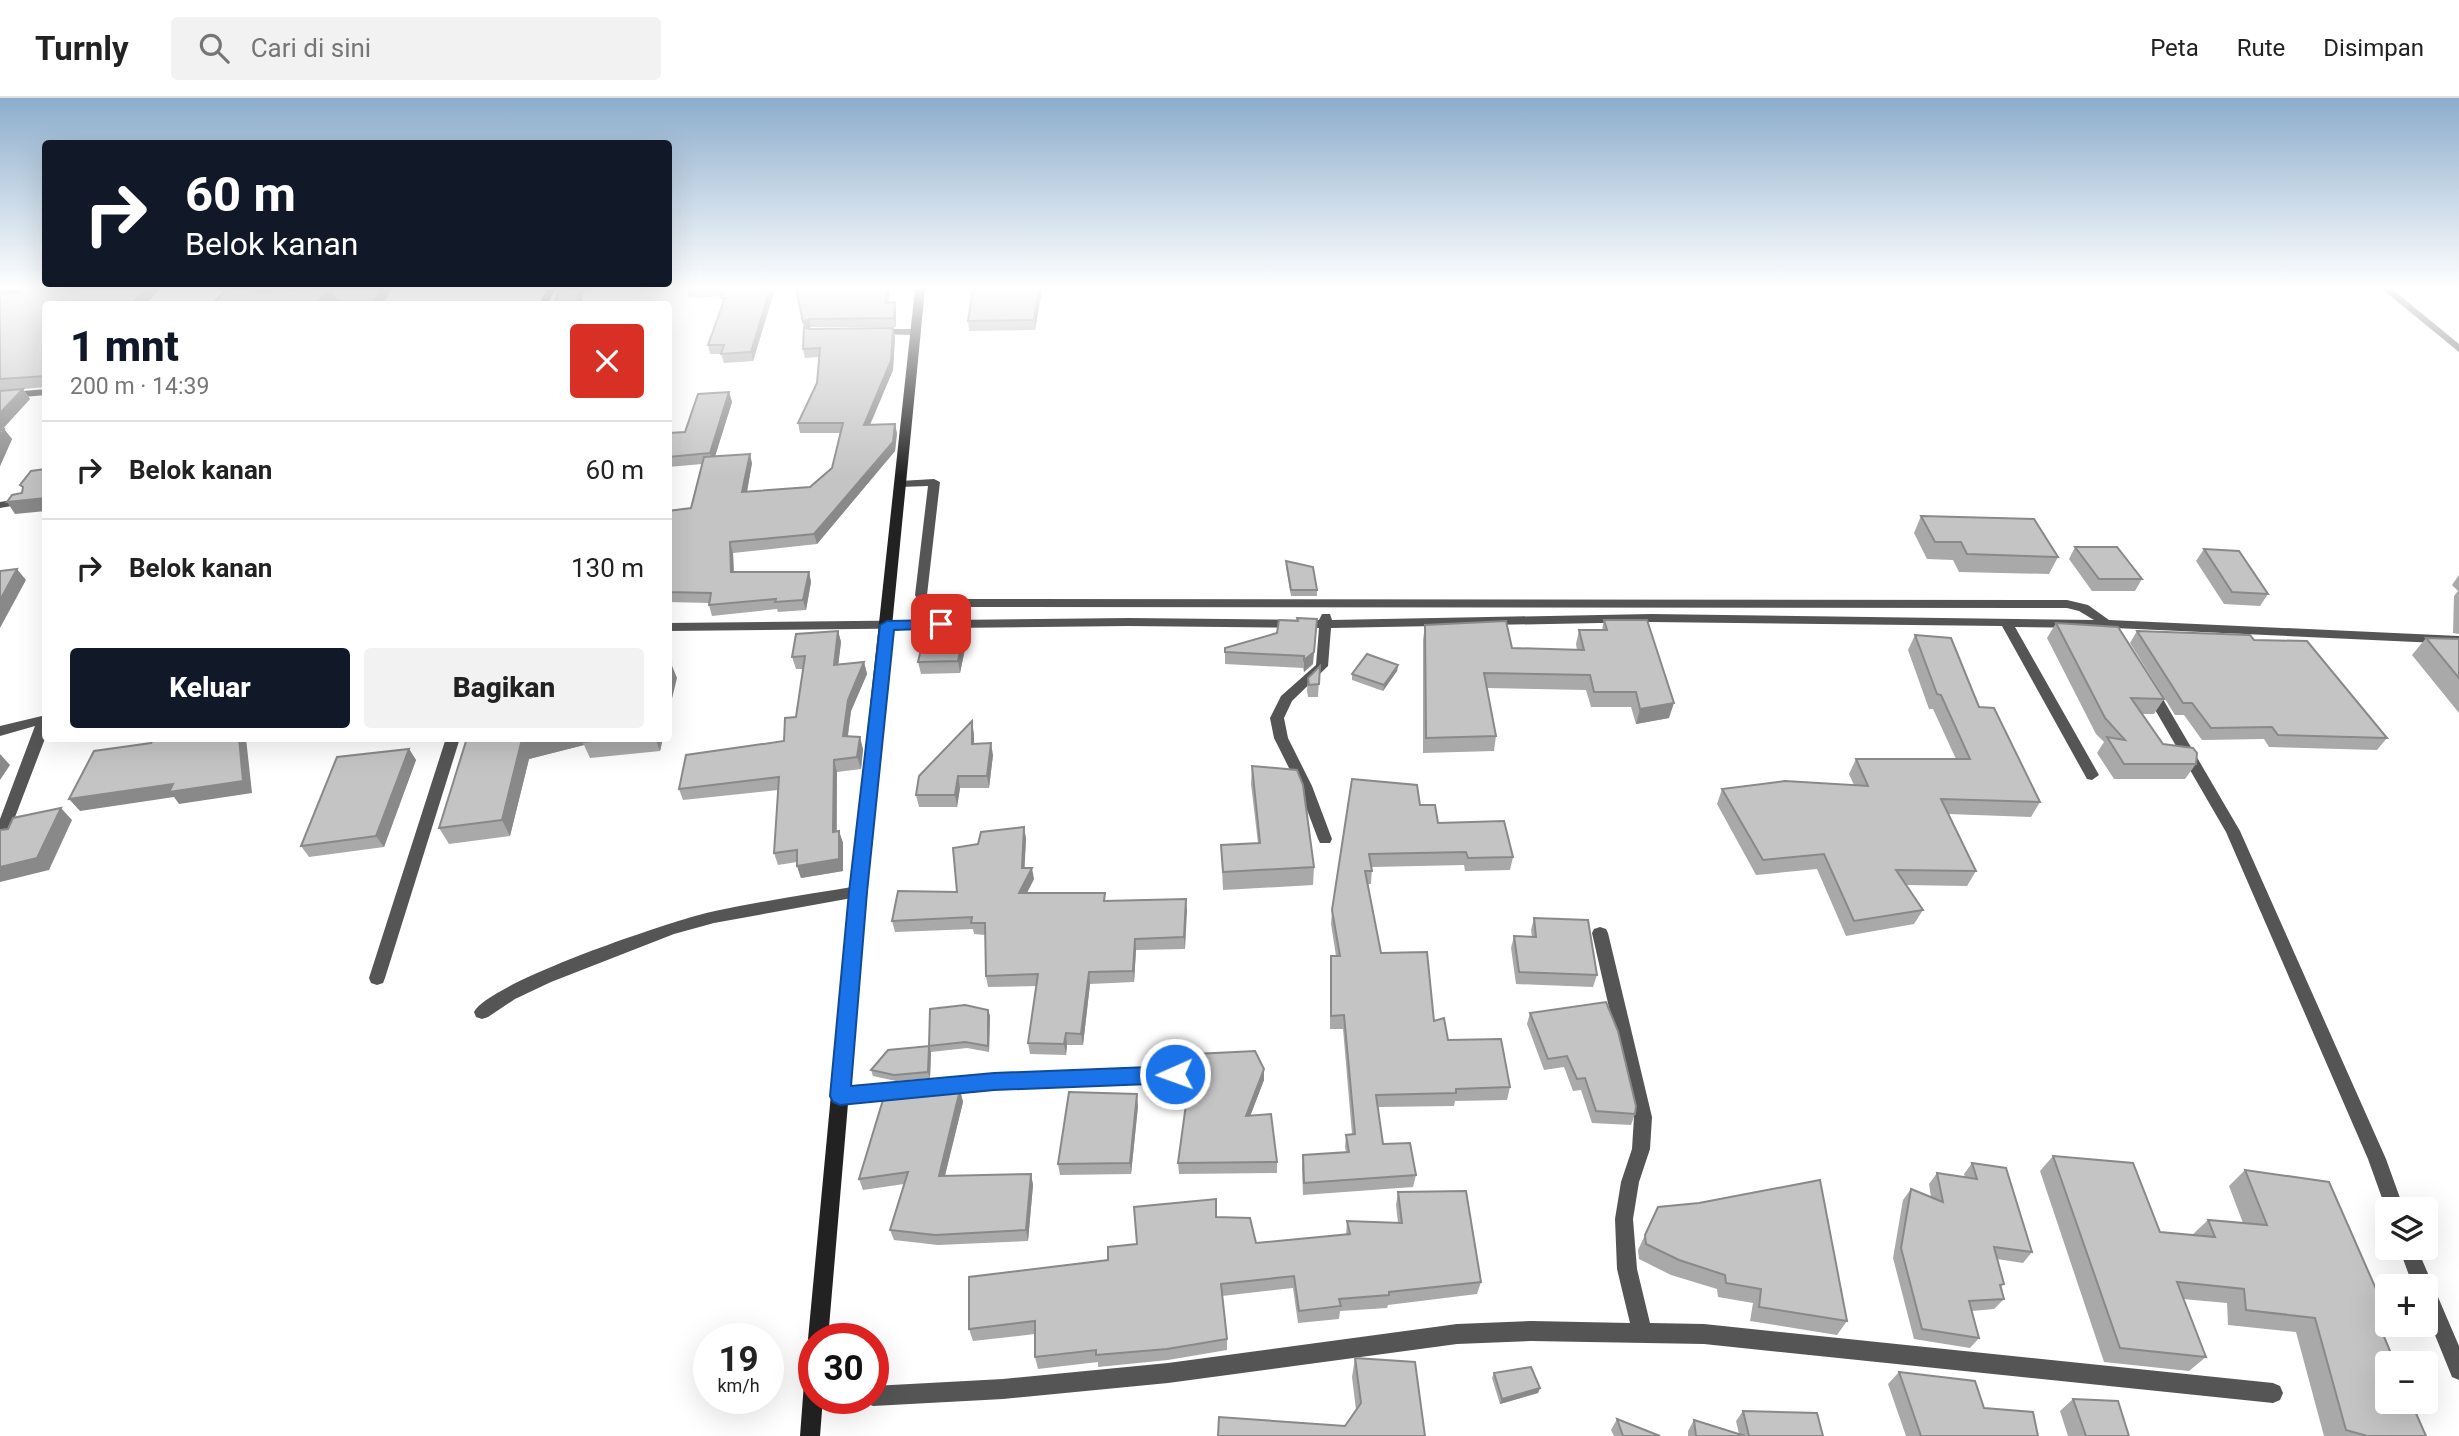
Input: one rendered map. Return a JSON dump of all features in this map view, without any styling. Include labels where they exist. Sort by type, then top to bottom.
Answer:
[{"type":"street","points":[[819,1323],[858,892],[887,625],[912,484],[915,351]]},
{"type":"street","points":[[0,396],[42,392]]},
{"type":"street","points":[[912,484],[934,482],[921,595],[924,601],[1326,614],[2006,622],[2459,640]]},
{"type":"street","points":[[0,506],[25,501]]},
{"type":"street","points":[[672,627],[1129,622],[1326,614],[2067,604],[2082,606],[2091,611],[2107,625],[2127,654]]},
{"type":"street","points":[[1325,839],[1305,786],[1281,737],[1277,718],[1286,699],[1322,666],[1326,614]]},
{"type":"street","points":[[2006,622],[2092,775]]},
{"type":"street","points":[[2140,674],[2233,831],[2377,1158],[2391,1197]]},
{"type":"street","points":[[0,731],[42,720]]},
{"type":"street","points":[[0,838],[42,729]]},
{"type":"street","points":[[377,978],[452,742]]},
{"type":"street","points":[[482,1012],[509,994],[545,977],[671,929],[714,917],[858,892]]},
{"type":"street","points":[[1600,933],[1643,1117],[1641,1149],[1630,1182],[1624,1219],[1627,1269],[1642,1333]]},
{"type":"street","points":[[840,1096],[994,1082],[1175,1074]]},
{"type":"street","points":[[2438,1320],[2459,1370]]},
{"type":"street","points":[[889,1395],[1168,1373],[1457,1334],[1531,1331],[1704,1334],[2273,1393]]},
{"type":"street","points":[[810,1436],[814,1414]]},
{"type":"building","points":[[0,351],[42,351],[42,376],[0,379]]},
{"type":"building","points":[[722,351],[751,351],[751,352],[721,354]]},
{"type":"building","points":[[820,351],[892,351],[891,361],[864,425],[895,424],[893,442],[814,534],[730,542],[731,572],[809,572],[803,600],[775,602],[776,599],[709,605],[711,593],[672,592],[672,510],[691,508],[704,457],[750,454],[742,492],[810,487],[832,468],[843,423],[798,423],[817,383]]},
{"type":"building","points":[[23,389],[0,413],[0,391]]},
{"type":"building","points":[[729,392],[710,453],[672,457],[672,433],[685,432],[698,394]]},
{"type":"building","points":[[42,470],[42,498],[7,502],[12,495],[22,493],[23,487],[20,485],[31,471]]},
{"type":"building","points":[[1921,516],[2034,519],[2058,557],[1967,554],[1961,542],[1935,542]]},
{"type":"building","points":[[2075,547],[2117,547],[2142,579],[2099,579]]},
{"type":"building","points":[[2204,549],[2239,551],[2268,594],[2232,592]]},
{"type":"building","points":[[1286,561],[1313,567],[1317,590],[1291,590]]},
{"type":"building","points":[[17,569],[0,600],[0,571]]},
{"type":"building","points":[[1297,618],[1317,619],[1314,652],[1304,660],[1304,656],[1225,652],[1225,648],[1277,633],[1279,620],[1298,621]]},
{"type":"building","points":[[1604,620],[1647,620],[1674,703],[1640,709],[1636,692],[1594,692],[1590,675],[1484,673],[1496,736],[1426,738],[1425,625],[1506,621],[1512,648],[1584,650],[1579,630],[1607,630]]},
{"type":"building","points":[[2056,623],[2118,627],[2164,699],[2131,698],[2163,744],[2193,748],[2197,753],[2196,764],[2124,764],[2107,737],[2125,740],[2105,718]]},
{"type":"building","points":[[838,631],[834,665],[864,662],[848,700],[843,736],[860,737],[857,757],[834,760],[833,832],[839,831],[839,859],[797,866],[797,850],[774,853],[779,777],[679,789],[686,755],[784,741],[785,718],[796,717],[805,656],[792,657],[796,634]]},
{"type":"building","points":[[2137,631],[2250,635],[2254,640],[2307,641],[2387,738],[2278,735],[2272,727],[2211,728],[2192,703],[2183,703]]},
{"type":"building","points":[[964,632],[958,661],[918,662],[925,633]]},
{"type":"building","points":[[1915,635],[1951,638],[1979,707],[1994,708],[2040,802],[1941,799],[1976,871],[1896,870],[1923,910],[1854,921],[1824,854],[1763,860],[1722,789],[1785,781],[1868,786],[1856,759],[1970,759],[1941,695],[1937,694]]},
{"type":"building","points":[[2426,638],[2459,639],[2459,678]]},
{"type":"building","points":[[1367,654],[1398,665],[1384,685],[1352,674]]},
{"type":"building","points":[[1320,666],[1319,684],[1309,685],[1308,678]]},
{"type":"building","points":[[972,721],[972,744],[991,743],[987,776],[958,776],[955,795],[916,795],[919,776]]},
{"type":"building","points":[[239,742],[243,781],[169,792],[173,784],[69,799],[94,751],[151,743]]},
{"type":"building","points":[[466,742],[525,742],[521,743],[502,820],[439,828]]},
{"type":"building","points":[[409,749],[376,836],[301,846],[337,757]]},
{"type":"building","points":[[1252,766],[1297,770],[1303,785],[1314,867],[1223,872],[1221,845],[1260,843]]},
{"type":"building","points":[[1352,779],[1417,785],[1420,805],[1435,805],[1438,823],[1504,821],[1513,857],[1468,858],[1466,852],[1369,854],[1372,871],[1365,871],[1381,953],[1427,952],[1434,1021],[1444,1018],[1448,1040],[1501,1039],[1510,1087],[1456,1089],[1456,1093],[1376,1095],[1383,1144],[1410,1143],[1416,1175],[1304,1183],[1303,1155],[1349,1152],[1346,1135],[1355,1134],[1344,1015],[1331,1016],[1331,956],[1340,956],[1332,910]]},
{"type":"building","points":[[61,808],[37,858],[0,867],[0,830],[8,829],[13,818]]},
{"type":"building","points":[[1024,827],[1022,868],[1032,868],[1019,893],[1105,893],[1104,901],[1186,899],[1184,937],[1135,939],[1133,971],[1089,972],[1081,1034],[1066,1033],[1064,1044],[1028,1043],[1038,974],[986,976],[985,923],[971,923],[972,917],[892,921],[898,891],[957,892],[953,848],[978,844],[981,832]]},
{"type":"building","points":[[1534,918],[1588,920],[1597,975],[1519,972],[1514,936],[1536,937]]},
{"type":"building","points":[[1606,1002],[1618,1031],[1636,1106],[1635,1114],[1596,1111],[1585,1078],[1577,1079],[1567,1056],[1548,1059],[1530,1013]]},
{"type":"building","points":[[965,1005],[988,1010],[988,1046],[965,1042],[929,1046],[930,1009]]},
{"type":"building","points":[[929,1046],[928,1072],[894,1075],[871,1070],[888,1050]]},
{"type":"building","points":[[1255,1051],[1264,1069],[1246,1116],[1271,1114],[1277,1162],[1178,1163],[1189,1082],[1201,1083],[1195,1054]]},
{"type":"building","points":[[926,1087],[925,1090],[960,1090],[939,1176],[1031,1174],[1026,1230],[935,1235],[890,1230],[908,1172],[859,1179],[886,1090]]},
{"type":"building","points":[[1069,1092],[1137,1094],[1130,1163],[1058,1164]]},
{"type":"building","points":[[2053,1156],[2133,1163],[2160,1232],[2215,1237],[2208,1220],[2267,1225],[2245,1170],[2329,1182],[2375,1287],[2375,1337],[2384,1337],[2390,1351],[2375,1351],[2375,1414],[2416,1414],[2426,1436],[2367,1436],[2346,1430],[2315,1318],[2246,1310],[2244,1289],[2177,1282],[2206,1357],[2120,1348]]},
{"type":"building","points":[[1972,1163],[2006,1168],[2032,1252],[1994,1247],[2004,1284],[2000,1285],[2004,1299],[1969,1301],[1979,1338],[1922,1329],[1901,1248],[1911,1189],[1943,1202],[1937,1173],[1977,1179]]},
{"type":"building","points":[[1820,1180],[1847,1321],[1759,1307],[1761,1289],[1726,1283],[1725,1275],[1679,1260],[1646,1244],[1645,1235],[1658,1207],[1699,1203]]},
{"type":"building","points":[[1466,1191],[1481,1282],[1339,1299],[1341,1306],[1299,1311],[1294,1276],[1221,1284],[1227,1339],[1167,1349],[1096,1355],[1096,1350],[1035,1357],[1035,1321],[969,1329],[969,1277],[1108,1260],[1108,1247],[1137,1244],[1134,1207],[1216,1199],[1216,1217],[1250,1218],[1256,1243],[1350,1234],[1347,1221],[1402,1223],[1398,1192]]},
{"type":"building","points":[[1355,1358],[1415,1362],[1425,1436],[1218,1436],[1219,1417],[1345,1426],[1361,1403]]},
{"type":"building","points":[[1531,1367],[1540,1388],[1502,1399],[1494,1373]]},
{"type":"building","points":[[1899,1372],[1975,1381],[1984,1408],[2033,1412],[2038,1436],[1921,1436]]},
{"type":"building","points":[[2073,1399],[2118,1401],[2129,1436],[2086,1436]]},
{"type":"building","points":[[1743,1411],[1817,1413],[1823,1436],[1749,1436]]},
{"type":"building","points":[[1617,1419],[1660,1436],[1623,1436]]},
{"type":"building","points":[[1694,1420],[1745,1436],[1696,1436]]},
{"type":"route","points":[[941,624],[887,625],[858,892],[840,1096],[994,1082],[1175,1074]]}]
